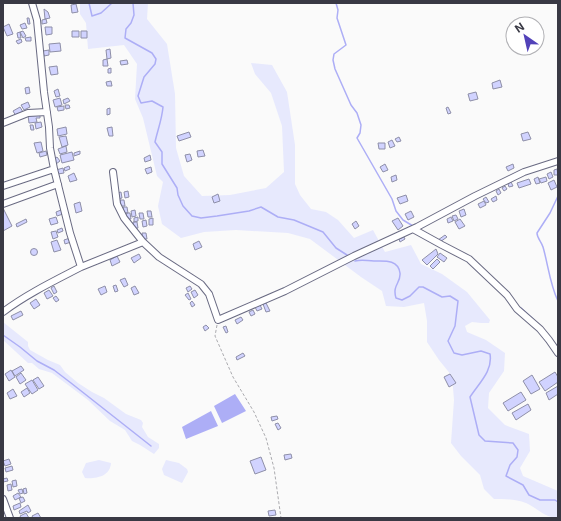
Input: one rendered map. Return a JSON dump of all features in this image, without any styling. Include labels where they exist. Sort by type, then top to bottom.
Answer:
[{"type":"street","points":[[32,3],[37,20],[50,148],[70,233],[81,267]]},
{"type":"street","points":[[3,123],[28,113],[47,112]]},
{"type":"street","points":[[113,172],[117,204],[124,218],[143,242],[159,257],[201,284],[209,294],[218,320],[274,296],[354,256],[413,229],[524,172],[558,161]]},
{"type":"street","points":[[3,186],[54,169]]},
{"type":"street","points":[[3,204],[58,184]]},
{"type":"street","points":[[413,229],[442,246],[469,259],[507,295],[517,309],[544,334],[558,353]]},
{"type":"street","points":[[3,312],[13,304],[40,288],[81,267],[143,242]]},
{"type":"street","points":[[3,499],[10,518]]},
{"type":"path","points":[[218,320],[215,336],[233,376],[254,412],[266,438],[274,468],[281,518]]},
{"type":"shaded area","points":[[80,3],[148,3],[147,19],[167,44],[175,94],[176,148],[184,176],[202,196],[230,195],[266,188],[284,172],[282,126],[271,93],[255,74],[251,63],[272,65],[287,92],[295,145],[295,184],[300,195],[311,209],[326,212],[338,220],[354,238],[373,230],[385,252],[411,245],[421,264],[442,274],[467,292],[490,320],[489,323],[472,322],[465,326],[467,332],[486,340],[505,353],[504,371],[489,393],[488,408],[505,425],[529,434],[530,451],[520,468],[523,476],[558,491],[558,518],[545,515],[526,503],[494,499],[484,489],[480,475],[461,456],[451,443],[454,400],[452,376],[427,342],[427,321],[424,303],[404,307],[386,306],[382,291],[310,239],[288,233],[236,230],[204,232],[181,238],[162,224],[158,206],[163,182],[157,176],[143,118],[135,99],[137,64],[124,45],[88,49],[86,23],[80,14]]},
{"type":"shaded area","points":[[3,322],[28,342],[30,350],[60,365],[65,372],[78,383],[104,398],[126,414],[141,420],[143,423],[142,427],[148,437],[159,444],[159,448],[154,454],[132,441],[125,430],[110,421],[88,400],[52,373],[39,369],[32,363],[28,363],[3,340]]},
{"type":"shaded area","points":[[99,460],[111,463],[108,471],[101,476],[85,478],[82,472],[86,463]]},
{"type":"shaded area","points":[[166,460],[179,463],[187,469],[188,472],[182,483],[164,475],[162,469]]},
{"type":"water","points":[[235,394],[246,411],[222,423],[214,406]]},
{"type":"water","points":[[211,411],[218,426],[186,439],[182,427]]},
{"type":"building","points":[[76,4],[78,12],[72,13],[71,5]]},
{"type":"building","points":[[44,9],[48,12],[50,18],[45,19]]},
{"type":"building","points":[[27,18],[29,18],[30,24],[28,24]]},
{"type":"building","points":[[46,19],[47,23],[42,24],[42,20]]},
{"type":"building","points":[[25,23],[27,28],[22,29],[20,25]]},
{"type":"building","points":[[9,24],[13,34],[7,36],[3,27]]},
{"type":"building","points":[[45,27],[52,27],[52,34],[46,35]]},
{"type":"building","points":[[23,31],[26,36],[23,38],[20,32]]},
{"type":"building","points":[[72,31],[79,31],[79,37],[72,37]]},
{"type":"building","points":[[81,31],[87,31],[87,38],[81,38]]},
{"type":"building","points":[[20,32],[21,38],[18,38],[17,33]]},
{"type":"building","points":[[31,37],[31,41],[26,41],[25,38]]},
{"type":"building","points":[[21,39],[22,42],[18,44],[16,41]]},
{"type":"building","points":[[60,43],[61,51],[50,52],[49,44]]},
{"type":"building","points":[[110,49],[111,58],[107,59],[106,50]]},
{"type":"building","points":[[49,50],[49,55],[44,56],[43,51]]},
{"type":"building","points":[[107,59],[108,66],[103,66],[103,60]]},
{"type":"building","points":[[127,60],[128,64],[121,65],[120,61]]},
{"type":"building","points":[[57,66],[58,74],[51,75],[49,67]]},
{"type":"building","points":[[111,68],[111,73],[108,73],[108,69]]},
{"type":"building","points":[[500,80],[502,87],[493,89],[492,83]]},
{"type":"building","points":[[111,81],[112,86],[107,86],[106,82]]},
{"type":"building","points":[[29,87],[30,93],[26,94],[25,88]]},
{"type":"building","points":[[58,89],[60,96],[56,97],[54,91]]},
{"type":"building","points":[[476,92],[478,99],[470,101],[468,94]]},
{"type":"building","points":[[60,98],[62,105],[55,107],[53,100]]},
{"type":"building","points":[[68,98],[70,101],[64,104],[63,100]]},
{"type":"building","points":[[28,102],[30,107],[24,110],[21,105]]},
{"type":"building","points":[[65,105],[69,105],[70,108],[66,109]]},
{"type":"building","points":[[64,106],[64,110],[58,111],[57,107]]},
{"type":"building","points":[[20,107],[23,112],[16,116],[13,111]]},
{"type":"building","points":[[448,107],[451,113],[448,114],[446,108]]},
{"type":"building","points":[[110,108],[110,114],[107,115],[107,109]]},
{"type":"building","points":[[40,114],[40,118],[36,118],[37,122],[29,123],[28,115]]},
{"type":"building","points":[[41,122],[42,127],[36,129],[35,123]]},
{"type":"building","points":[[30,125],[33,125],[34,130],[31,130]]},
{"type":"building","points":[[66,127],[67,134],[58,136],[57,129]]},
{"type":"building","points":[[112,127],[113,136],[109,136],[107,128]]},
{"type":"building","points":[[189,132],[191,137],[179,141],[177,136]]},
{"type":"building","points":[[528,132],[531,139],[523,141],[521,134]]},
{"type":"building","points":[[66,136],[68,145],[62,147],[59,137]]},
{"type":"building","points":[[399,137],[401,141],[397,142],[395,139]]},
{"type":"building","points":[[392,140],[395,146],[390,148],[388,142]]},
{"type":"building","points":[[41,142],[43,151],[37,153],[34,143]]},
{"type":"building","points":[[378,143],[385,143],[385,149],[379,149]]},
{"type":"building","points":[[66,146],[67,152],[60,154],[58,149]]},
{"type":"building","points":[[203,150],[205,156],[198,157],[197,151]]},
{"type":"building","points":[[46,151],[47,155],[40,157],[39,153]]},
{"type":"building","points":[[80,151],[80,154],[74,156],[74,153]]},
{"type":"building","points":[[72,152],[74,160],[62,163],[60,155]]},
{"type":"building","points":[[190,154],[192,160],[187,162],[185,155]]},
{"type":"building","points":[[150,155],[151,160],[145,162],[144,158]]},
{"type":"building","points":[[57,157],[60,161],[56,164],[54,159]]},
{"type":"building","points":[[385,164],[388,170],[383,172],[380,167]]},
{"type":"building","points":[[513,164],[514,168],[508,171],[506,167]]},
{"type":"building","points":[[69,166],[70,169],[65,171],[64,168]]},
{"type":"building","points":[[151,167],[152,172],[147,174],[145,169]]},
{"type":"building","points":[[63,168],[64,173],[58,174],[56,170]]},
{"type":"building","points":[[557,169],[558,175],[554,175],[554,170]]},
{"type":"building","points":[[551,172],[553,177],[549,179],[547,174]]},
{"type":"building","points":[[74,173],[77,180],[70,182],[68,176]]},
{"type":"building","points":[[396,175],[397,180],[392,182],[391,177]]},
{"type":"building","points":[[538,177],[540,183],[536,184],[534,179]]},
{"type":"building","points":[[546,177],[547,181],[541,183],[539,179]]},
{"type":"building","points":[[529,179],[531,184],[519,188],[517,183]]},
{"type":"building","points":[[554,180],[557,187],[551,190],[548,183]]},
{"type":"building","points":[[511,182],[513,186],[509,187],[508,184]]},
{"type":"building","points":[[505,186],[507,189],[504,191],[502,188]]},
{"type":"building","points":[[499,189],[501,193],[498,195],[496,191]]},
{"type":"building","points":[[128,191],[129,197],[125,198],[124,192]]},
{"type":"building","points":[[121,192],[122,198],[118,199],[117,193]]},
{"type":"building","points":[[218,194],[220,201],[214,203],[212,197]]},
{"type":"building","points":[[406,195],[408,201],[400,204],[397,198]]},
{"type":"building","points":[[496,196],[497,200],[493,202],[491,199]]},
{"type":"building","points":[[486,197],[489,202],[486,203],[483,199]]},
{"type":"building","points":[[120,200],[124,200],[125,206],[121,206]]},
{"type":"building","points":[[484,201],[486,205],[480,208],[478,204]]},
{"type":"building","points":[[80,202],[82,211],[76,213],[74,204]]},
{"type":"building","points":[[123,207],[127,207],[128,213],[124,213]]},
{"type":"building","points":[[3,208],[12,226],[3,231]]},
{"type":"building","points":[[464,209],[466,215],[461,217],[459,211]]},
{"type":"building","points":[[61,210],[63,214],[57,216],[56,212]]},
{"type":"building","points":[[135,210],[136,216],[132,217],[131,211]]},
{"type":"building","points":[[147,211],[151,211],[152,217],[148,217]]},
{"type":"building","points":[[411,211],[414,217],[408,220],[405,214]]},
{"type":"building","points":[[126,213],[130,213],[131,219],[127,219]]},
{"type":"building","points":[[139,213],[143,213],[144,219],[140,219]]},
{"type":"building","points":[[456,215],[458,219],[454,221],[452,216]]},
{"type":"building","points":[[56,217],[58,223],[51,225],[49,219]]},
{"type":"building","points":[[138,217],[138,221],[134,222],[134,218]]},
{"type":"building","points":[[451,217],[453,221],[448,223],[447,219]]},
{"type":"building","points":[[153,218],[153,225],[149,225],[149,219]]},
{"type":"building","points":[[398,218],[403,226],[398,230],[392,221]]},
{"type":"building","points":[[26,219],[27,222],[17,227],[16,224]]},
{"type":"building","points":[[460,219],[465,226],[459,229],[455,222]]},
{"type":"building","points":[[146,220],[147,226],[143,227],[142,221]]},
{"type":"building","points":[[356,221],[359,226],[355,229],[352,224]]},
{"type":"building","points":[[133,222],[137,222],[138,228],[134,229]]},
{"type":"building","points":[[62,228],[63,231],[58,233],[57,230]]},
{"type":"building","points":[[56,231],[58,237],[53,239],[51,232]]},
{"type":"building","points":[[142,233],[146,233],[147,239],[143,239]]},
{"type":"building","points":[[445,235],[447,237],[440,242],[438,240]]},
{"type":"building","points":[[404,237],[405,239],[400,242],[399,239]]},
{"type":"building","points":[[70,238],[71,242],[65,244],[64,240]]},
{"type":"building","points":[[57,240],[61,250],[54,252],[51,242]]},
{"type":"building","points":[[199,241],[202,247],[195,250],[193,244]]},
{"type":"building","points":[[34,248],[38,252],[34,256],[30,252]]},
{"type":"building","points":[[436,249],[438,254],[427,265],[422,260]]},
{"type":"building","points":[[440,253],[447,258],[444,262],[437,257]]},
{"type":"building","points":[[139,254],[141,258],[134,263],[131,258]]},
{"type":"building","points":[[117,256],[120,262],[112,266],[110,260]]},
{"type":"building","points":[[437,259],[440,262],[433,269],[430,266]]},
{"type":"building","points":[[125,278],[128,285],[124,287],[120,280]]},
{"type":"building","points":[[116,285],[118,291],[115,292],[113,286]]},
{"type":"building","points":[[54,286],[57,292],[54,294],[51,288]]},
{"type":"building","points":[[105,286],[107,292],[101,295],[98,289]]},
{"type":"building","points":[[135,286],[139,293],[134,295],[131,288]]},
{"type":"building","points":[[190,286],[192,289],[188,292],[186,288]]},
{"type":"building","points":[[49,290],[53,296],[47,299],[44,293]]},
{"type":"building","points":[[195,290],[198,295],[194,298],[191,292]]},
{"type":"building","points":[[188,293],[191,299],[189,300],[185,295]]},
{"type":"building","points":[[56,296],[59,300],[56,302],[53,298]]},
{"type":"building","points":[[36,299],[40,305],[34,309],[30,303]]},
{"type":"building","points":[[192,301],[195,305],[192,307],[190,303]]},
{"type":"building","points":[[266,303],[270,311],[266,312],[263,304]]},
{"type":"building","points":[[260,305],[262,309],[257,311],[255,307]]},
{"type":"building","points":[[253,310],[255,314],[251,316],[249,312]]},
{"type":"building","points":[[21,311],[23,315],[13,320],[11,316]]},
{"type":"building","points":[[241,317],[243,320],[237,324],[235,320]]},
{"type":"building","points":[[206,325],[209,328],[205,331],[203,327]]},
{"type":"building","points":[[226,326],[228,332],[226,333],[223,327]]},
{"type":"building","points":[[243,353],[245,356],[237,360],[236,357]]},
{"type":"building","points":[[21,366],[24,370],[15,376],[12,371]]},
{"type":"building","points":[[11,370],[15,377],[9,381],[5,374]]},
{"type":"building","points":[[555,372],[558,377],[558,382],[545,391],[539,382]]},
{"type":"building","points":[[21,373],[26,380],[20,384],[16,377]]},
{"type":"building","points":[[450,374],[456,383],[449,387],[444,377]]},
{"type":"building","points":[[532,375],[540,389],[531,394],[523,381]]},
{"type":"building","points":[[38,377],[44,386],[39,389],[33,380]]},
{"type":"building","points":[[32,380],[38,390],[32,394],[25,384]]},
{"type":"building","points":[[558,386],[558,394],[549,400],[546,393]]},
{"type":"building","points":[[27,388],[30,393],[24,397],[21,392]]},
{"type":"building","points":[[13,389],[17,396],[10,399],[7,393]]},
{"type":"building","points":[[521,392],[526,400],[508,411],[503,403]]},
{"type":"building","points":[[528,404],[531,410],[516,420],[512,413]]},
{"type":"building","points":[[277,416],[278,419],[272,421],[271,417]]},
{"type":"building","points":[[278,423],[281,428],[278,430],[275,424]]},
{"type":"building","points":[[291,454],[292,458],[285,460],[284,455]]},
{"type":"building","points":[[261,457],[266,470],[255,474],[250,461]]},
{"type":"building","points":[[9,459],[11,464],[5,466],[3,461]]},
{"type":"building","points":[[12,466],[13,470],[6,472],[5,468]]},
{"type":"building","points":[[7,478],[8,481],[3,482],[3,479]]},
{"type":"building","points":[[16,480],[17,486],[13,487],[12,481]]},
{"type":"building","points":[[11,484],[12,490],[8,491],[7,485]]},
{"type":"building","points":[[26,488],[27,493],[24,494],[23,489]]},
{"type":"building","points":[[22,489],[23,493],[20,494],[18,490]]},
{"type":"building","points":[[18,493],[21,497],[15,500],[13,496]]},
{"type":"building","points":[[23,497],[25,501],[21,503],[19,498]]},
{"type":"building","points":[[20,503],[21,507],[14,510],[13,506]]},
{"type":"building","points":[[28,505],[31,511],[20,514],[19,511]]},
{"type":"building","points":[[275,510],[276,515],[269,516],[268,511]]},
{"type":"building","points":[[26,513],[29,518],[21,518],[20,516]]},
{"type":"building","points":[[38,513],[41,518],[33,518],[32,516]]},
{"type":"waterway","points":[[89,3],[92,16],[101,13],[112,3]]},
{"type":"waterway","points":[[133,3],[134,15],[131,23],[126,29],[125,38],[152,53],[156,59],[155,64],[144,77],[138,96],[141,103],[152,101],[163,107],[155,142],[162,152],[162,164],[177,188],[178,195],[183,206],[192,216],[201,218],[249,211],[261,207],[278,217],[294,220],[323,232],[336,248],[347,255]]},
{"type":"waterway","points":[[336,3],[338,10],[337,18],[346,45],[334,54],[333,60],[335,69],[351,105],[357,113],[361,125],[360,133],[357,138],[392,199],[396,211],[403,220],[413,226]]},
{"type":"waterway","points":[[558,196],[550,213],[537,233],[543,247],[551,281],[558,301]]},
{"type":"waterway","points":[[355,261],[386,261],[394,263],[399,268],[400,273],[395,290],[396,298],[402,300],[410,296],[419,287],[423,287],[442,297],[450,296],[458,301],[455,326],[448,341],[454,353],[462,355],[481,351],[490,354],[487,371],[470,397],[479,435],[485,441],[513,443],[518,450],[517,457],[510,465],[506,476],[523,485],[529,495],[540,500],[555,500],[558,502]]},
{"type":"waterway","points":[[521,308],[533,319]]},
{"type":"waterway","points":[[3,335],[37,361],[54,370],[151,446]]},
{"type":"waterway","points":[[555,344],[558,347]]}]
